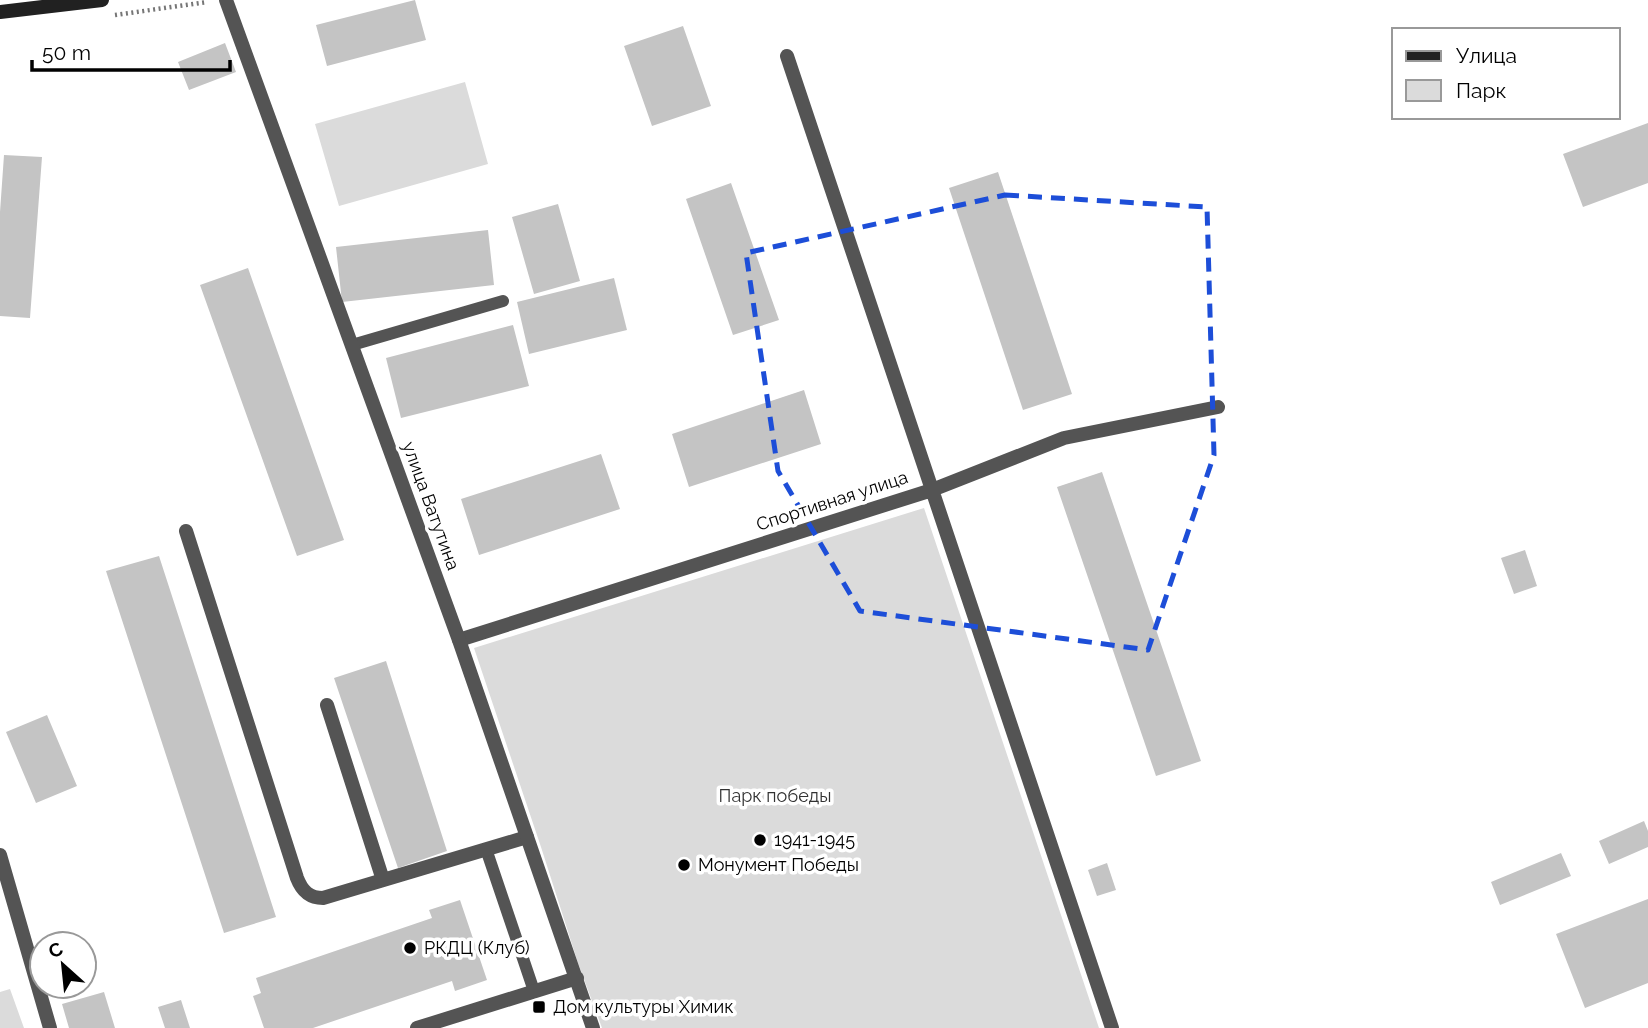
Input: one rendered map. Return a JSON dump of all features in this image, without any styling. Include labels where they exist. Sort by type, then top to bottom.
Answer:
[{"type":"main road","points":[[0,12],[102,0]]},
{"type":"street","name":"улица Ватутина","points":[[226,0],[459,640],[593,1028]]},
{"type":"street","points":[[787,56],[1112,1028]]},
{"type":"street","name":"Спортивная улица","points":[[459,640],[932,490],[1064,438],[1219,407]]},
{"type":"street","points":[[186,531],[300,887],[307,894],[314,898],[323,898],[527,837]]},
{"type":"street","points":[[327,705],[383,880]]},
{"type":"street","points":[[0,855],[50,1028]]},
{"type":"street","points":[[417,1028],[441,1024],[576,978]]},
{"type":"lane","points":[[352,345],[503,301]]},
{"type":"lane","points":[[486,849],[534,991]]},
{"type":"highlighted area","points":[[1005,195],[1207,207],[1214,455],[1148,650],[860,611],[778,471],[746,253]]},
{"type":"green space","points":[[465,82],[488,164],[339,206],[315,124]]},
{"type":"green space","name":"Парк победы","points":[[924,508],[1099,1028],[602,1028],[474,648]]},
{"type":"green space","points":[[10,989],[24,1028],[0,1028],[0,992]]},
{"type":"building","points":[[415,0],[426,40],[327,66],[316,25]]},
{"type":"building","points":[[683,26],[711,106],[652,126],[624,46]]},
{"type":"building","points":[[225,43],[236,72],[189,90],[178,62]]},
{"type":"building","points":[[1648,123],[1648,183],[1583,207],[1563,154]]},
{"type":"building","points":[[4,155],[42,157],[30,318],[0,316],[0,212]]},
{"type":"building","points":[[998,172],[1072,394],[1023,410],[949,188]]},
{"type":"building","points":[[731,183],[779,320],[733,335],[686,199]]},
{"type":"building","points":[[558,204],[580,281],[534,294],[512,217]]},
{"type":"building","points":[[488,230],[494,285],[342,302],[336,247]]},
{"type":"building","points":[[248,268],[344,540],[297,556],[200,285]]},
{"type":"building","points":[[614,278],[627,330],[529,354],[517,302]]},
{"type":"building","points":[[513,325],[529,386],[401,418],[386,358]]},
{"type":"building","points":[[804,390],[821,444],[689,487],[672,434]]},
{"type":"building","points":[[601,454],[620,509],[479,555],[461,499]]},
{"type":"building","points":[[1102,472],[1201,761],[1156,776],[1057,487]]},
{"type":"building","points":[[1525,550],[1537,586],[1514,594],[1501,558]]},
{"type":"building","points":[[159,556],[276,917],[224,933],[106,571]]},
{"type":"building","points":[[386,661],[447,851],[398,868],[334,678]]},
{"type":"building","points":[[47,715],[77,786],[36,803],[6,732]]},
{"type":"building","points":[[1644,821],[1648,831],[1648,847],[1609,864],[1599,841]]},
{"type":"building","points":[[1561,853],[1571,876],[1500,905],[1491,882]]},
{"type":"building","points":[[1107,863],[1116,890],[1097,896],[1088,870]]},
{"type":"building","points":[[1648,899],[1648,983],[1585,1008],[1556,934]]},
{"type":"building","name":"РКДЦ (Клуб)","points":[[460,900],[487,980],[455,991],[452,981],[313,1028],[264,1028],[253,996],[261,993],[256,978],[432,918],[429,910]]},
{"type":"building","points":[[104,992],[115,1028],[69,1028],[62,1004],[76,1000],[98,1000],[98,994]]},
{"type":"building","points":[[181,1000],[190,1028],[165,1028],[158,1007]]},
{"type":"place","name":"1941-1945","points":[[760,840]]},
{"type":"place","name":"Монумент Победы","points":[[684,865]]},
{"type":"place","name":"РКДЦ (Клуб)","points":[[410,948]]},
{"type":"place","name":"Дом культуры Химик","points":[[539,1007]]}]
